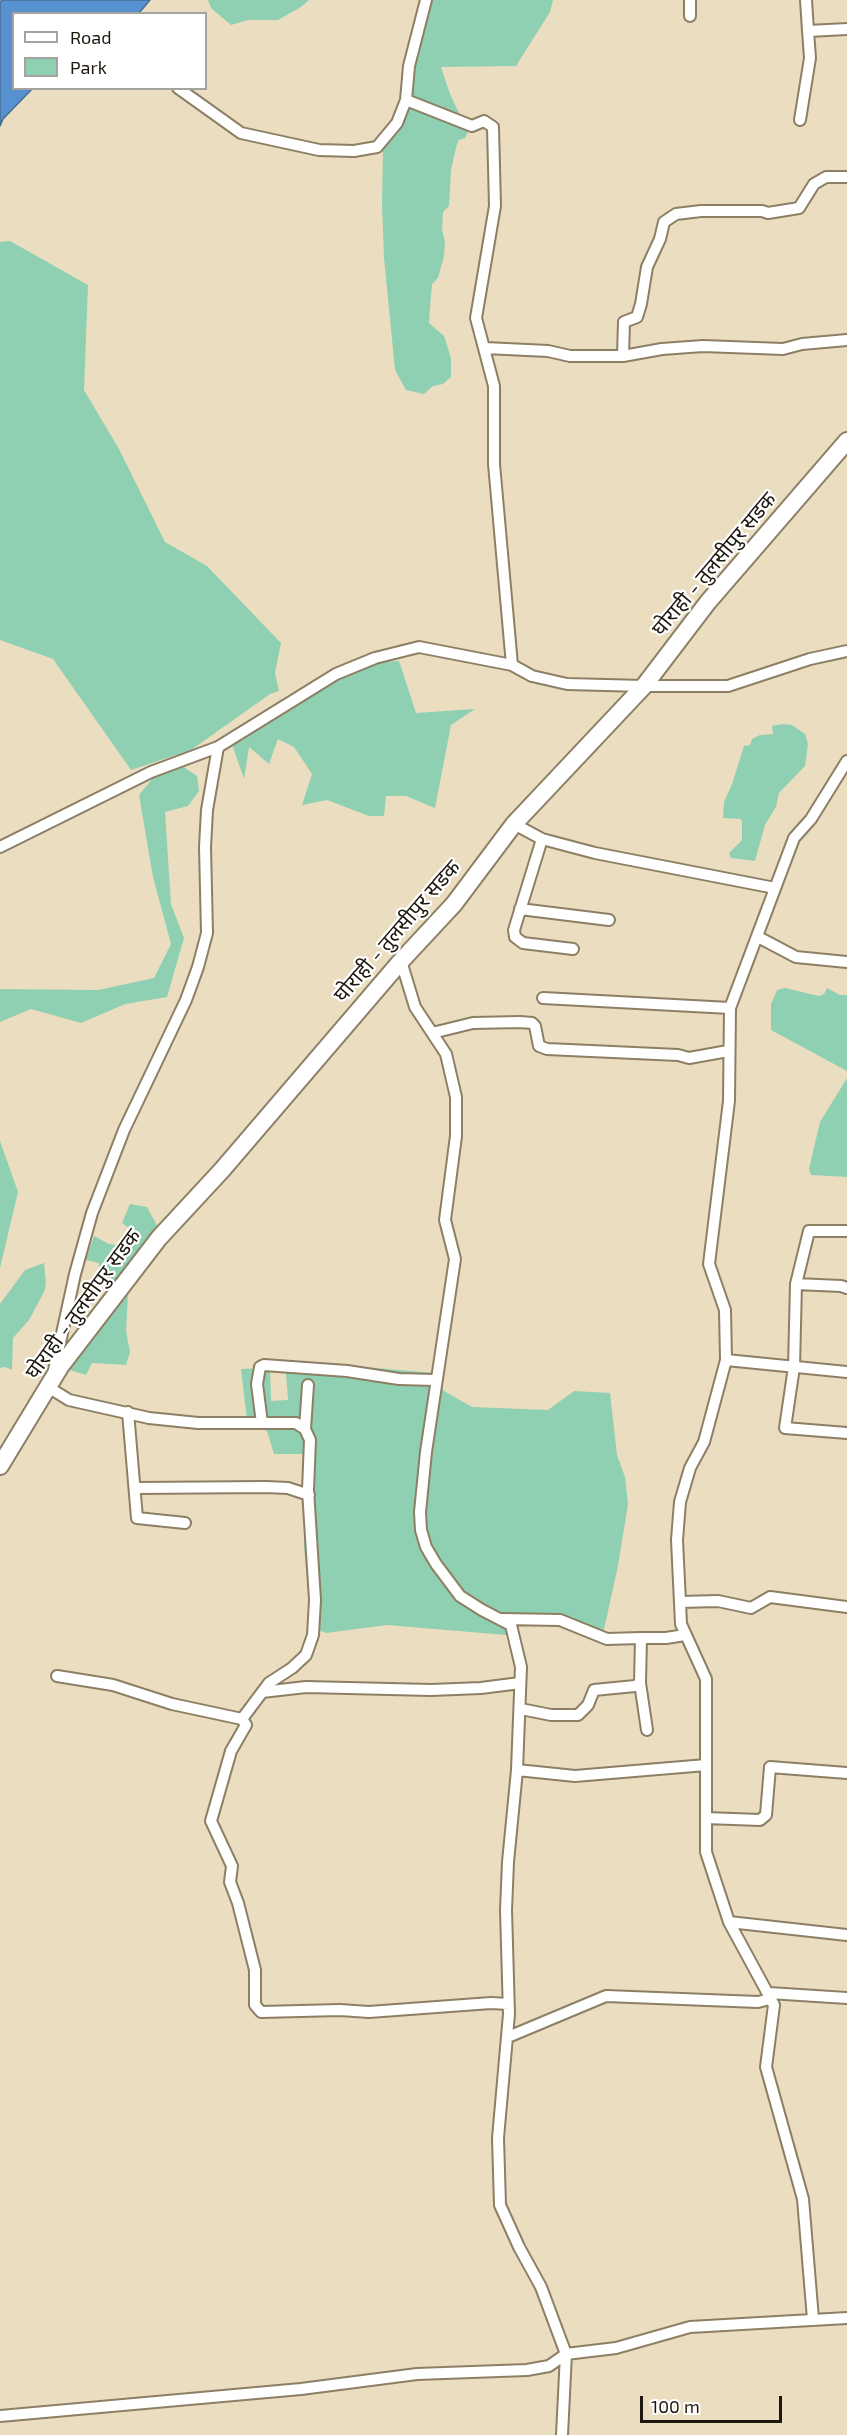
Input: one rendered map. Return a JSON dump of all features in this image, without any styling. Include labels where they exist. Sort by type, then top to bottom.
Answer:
[{"type":"main road","name":"घोराही - तुलसीपुर सडक","points":[[0,1466],[60,1367],[159,1238],[222,1170],[401,962],[454,904],[514,824],[644,686],[708,602],[847,441]]},
{"type":"street","points":[[181,90],[241,133],[319,150],[354,151],[377,147],[397,123],[406,100],[409,66],[426,0]]},
{"type":"street","points":[[690,0],[690,16]]},
{"type":"street","points":[[800,120],[810,58],[806,0]]},
{"type":"street","points":[[808,31],[847,29]]},
{"type":"street","points":[[406,100],[472,126],[484,122],[493,128],[495,206],[477,318],[494,386],[494,464],[512,665]]},
{"type":"street","points":[[623,356],[624,322],[637,317],[647,267],[660,239],[664,222],[676,214],[693,212],[762,211],[768,213],[799,208],[814,184],[820,180],[826,177],[847,177]]},
{"type":"street","points":[[485,348],[548,351],[570,356],[623,356],[662,349],[703,346],[783,349],[802,344],[847,340]]},
{"type":"street","points":[[0,847],[151,772],[218,747],[336,674],[375,658],[419,647],[512,665],[532,676],[567,684],[644,686],[728,686],[810,659],[847,651]]},
{"type":"street","points":[[218,747],[206,820],[207,933],[186,1000],[124,1130],[92,1213],[75,1274],[50,1386],[69,1400],[149,1418],[198,1423],[286,1422],[296,1423],[305,1429]]},
{"type":"street","points":[[813,2319],[803,2199],[766,2067],[774,2006],[729,1922],[706,1852],[706,1679],[681,1624],[677,1540],[680,1502],[690,1468],[704,1442],[726,1360],[725,1310],[709,1264],[729,1101],[730,1008],[794,838],[811,819],[847,761]]},
{"type":"street","points":[[514,824],[542,839],[595,853],[775,888]]},
{"type":"street","points":[[542,839],[514,930],[515,938],[523,943],[573,949]]},
{"type":"street","points":[[520,909],[609,920]]},
{"type":"street","points":[[758,937],[796,957],[847,962]]},
{"type":"street","points":[[401,962],[415,1007],[446,1054],[456,1097],[456,1136],[444,1220],[455,1260],[435,1380],[420,1512],[421,1530],[426,1547],[460,1596],[511,1625],[521,1667],[517,1770],[508,1862],[508,2037],[498,2138],[500,2205],[541,2287],[566,2354],[562,2435]]},
{"type":"street","points":[[543,998],[730,1008]]},
{"type":"street","points":[[432,1033],[473,1023],[520,1022],[532,1023],[535,1026],[539,1046],[547,1049],[689,1058],[728,1051]]},
{"type":"street","points":[[847,1231],[808,1231],[795,1284],[794,1367],[785,1428],[847,1433]]},
{"type":"street","points":[[795,1284],[847,1288]]},
{"type":"street","points":[[726,1360],[847,1372]]},
{"type":"street","points":[[262,1423],[257,1384],[260,1367],[264,1365],[347,1371],[399,1379],[435,1380]]},
{"type":"street","points":[[242,1719],[269,1683],[292,1668],[306,1655],[313,1635],[315,1600],[309,1495],[310,1440],[305,1429],[308,1385]]},
{"type":"street","points":[[128,1412],[137,1518],[185,1523]]},
{"type":"street","points":[[136,1488],[267,1487],[288,1488],[309,1495]]},
{"type":"street","points":[[680,1602],[718,1602],[751,1608],[770,1597],[847,1607]]},
{"type":"street","points":[[502,1619],[560,1620],[607,1639],[666,1638],[685,1635]]},
{"type":"street","points":[[641,1638],[640,1683],[647,1730]]},
{"type":"street","points":[[57,1676],[113,1685],[172,1704],[242,1719],[246,1725],[231,1751],[211,1821],[232,1866],[230,1882],[238,1903],[255,1970],[255,2005],[261,2012],[340,2010],[369,2012],[491,2003],[508,2004]]},
{"type":"street","points":[[262,1692],[306,1687],[482,1688],[520,1683]]},
{"type":"street","points":[[521,1709],[551,1715],[578,1714],[588,1705],[594,1690],[635,1686],[640,1683]]},
{"type":"street","points":[[517,1770],[575,1776],[706,1765]]},
{"type":"street","points":[[706,1818],[760,1820],[766,1815],[770,1767],[847,1773]]},
{"type":"street","points":[[729,1922],[847,1935]]},
{"type":"street","points":[[508,2037],[606,1996],[758,2002],[770,1996],[847,1998]]},
{"type":"street","points":[[0,2416],[301,2389],[417,2374],[527,2370],[549,2366],[566,2354],[616,2348],[690,2327],[847,2318]]},
{"type":"green space","points":[[208,0],[309,0],[278,20],[248,20],[231,25],[211,8]]},
{"type":"green space","points":[[428,0],[553,0],[550,12],[516,66],[441,67],[450,94],[468,132],[465,138],[459,140],[457,144],[451,170],[449,206],[443,212],[444,256],[438,278],[432,284],[430,308],[429,323],[444,336],[451,358],[451,377],[443,384],[433,386],[424,394],[406,390],[395,370],[384,258],[382,205],[383,149],[399,123]]},
{"type":"green space","points":[[10,241],[88,285],[84,390],[119,449],[165,542],[207,566],[281,643],[275,673],[279,691],[270,694],[191,750],[131,770],[53,659],[0,640],[0,242]]},
{"type":"green space","points":[[399,661],[416,713],[475,709],[451,725],[435,808],[406,796],[386,796],[384,816],[369,816],[327,800],[302,805],[312,774],[294,747],[278,739],[269,764],[249,747],[244,779],[229,736],[294,700],[365,668],[383,662]]},
{"type":"green space","points":[[792,725],[805,734],[808,744],[805,766],[779,793],[776,807],[765,825],[755,861],[731,858],[729,853],[742,840],[742,823],[741,819],[723,818],[724,802],[744,746],[750,745],[752,739],[760,735],[773,734],[772,726]]},
{"type":"green space","points":[[182,766],[197,776],[199,791],[188,806],[165,812],[171,904],[184,938],[167,997],[125,1004],[81,1023],[31,1009],[0,1022],[0,989],[98,990],[154,978],[171,944],[153,877],[139,795],[158,772]]},
{"type":"green space","points":[[785,988],[819,996],[824,994],[827,988],[840,995],[847,995],[847,1071],[771,1030],[771,1004],[777,990]]},
{"type":"green space","points":[[847,1078],[847,1177],[811,1175],[809,1169],[820,1122]]},
{"type":"green space","points":[[0,1141],[18,1192],[0,1268]]},
{"type":"green space","points":[[130,1204],[147,1207],[158,1227],[116,1280],[98,1277],[99,1263],[86,1260],[94,1236],[109,1244],[121,1246],[128,1243],[135,1232],[122,1223]]},
{"type":"green space","points":[[44,1263],[46,1284],[44,1292],[29,1320],[13,1338],[12,1370],[5,1367],[0,1368],[0,1304],[25,1270]]},
{"type":"green space","points":[[128,1294],[126,1331],[130,1352],[126,1365],[92,1363],[86,1375],[70,1370]]},
{"type":"green space","points":[[285,1360],[433,1373],[444,1391],[472,1407],[548,1410],[574,1391],[610,1393],[617,1455],[625,1477],[628,1504],[618,1566],[603,1634],[518,1614],[506,1635],[387,1625],[326,1633],[307,1625],[309,1599],[304,1547],[304,1454],[274,1454],[267,1431],[247,1420],[241,1369],[270,1368],[271,1401],[288,1400]]},
{"type":"water","points":[[2,0],[150,0],[140,12],[12,12],[12,90],[31,90],[3,119],[0,126],[0,2]]}]
